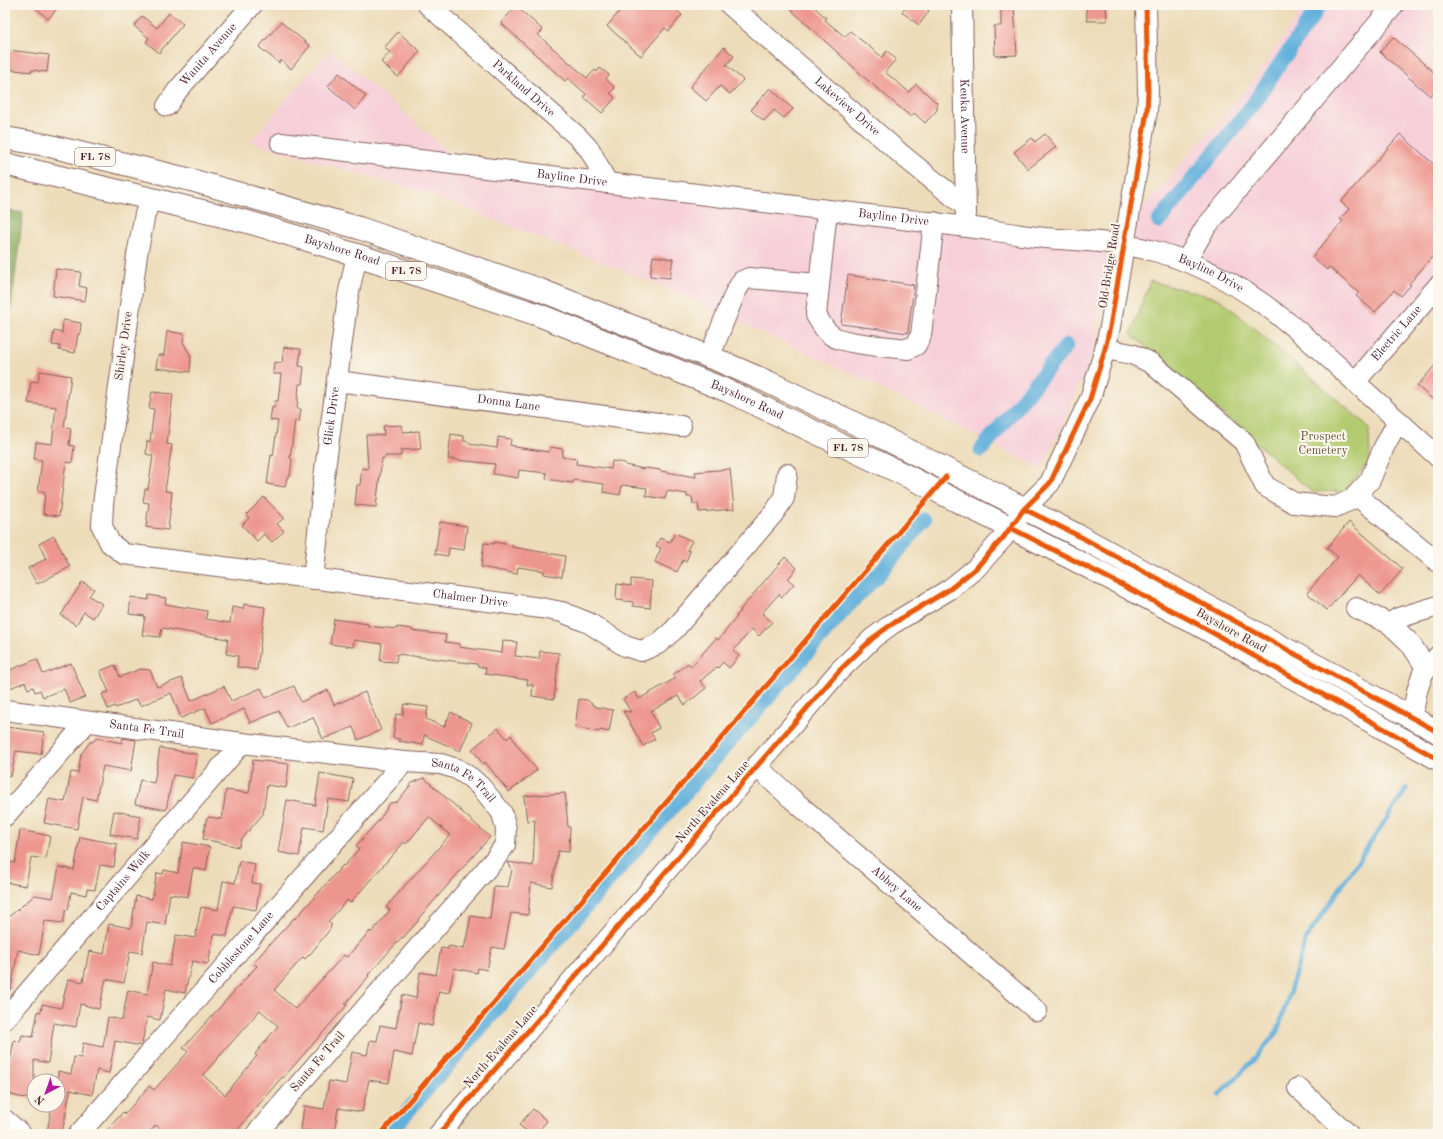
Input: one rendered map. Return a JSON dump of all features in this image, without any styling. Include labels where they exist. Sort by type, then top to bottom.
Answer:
[{"type":"main road","name":"Bayshore Road","points":[[5,138],[46,145],[184,178],[359,228],[535,288],[768,382],[850,420],[1079,536],[1438,732]]},
{"type":"main road","name":"Bayshore Road","points":[[5,164],[248,222],[357,255],[539,315],[728,392],[905,475],[1190,620],[1438,759]]},
{"type":"main road","points":[[151,199],[156,190],[184,178]]},
{"type":"street","name":"Wanita Avenue","points":[[167,106],[177,91],[252,5]]},
{"type":"street","name":"Parkland Drive","points":[[428,5],[578,137],[590,150],[607,183]]},
{"type":"street","name":"Lakeview Drive","points":[[730,5],[896,149],[966,207]]},
{"type":"street","name":"Keuka Avenue","points":[[962,5],[967,227]]},
{"type":"street","name":"Old Bridge Road","points":[[1024,509],[1050,483],[1090,399],[1106,349],[1147,111],[1146,5]]},
{"type":"street","points":[[1186,262],[1205,228],[1394,5]]},
{"type":"street","name":"Bayline Drive","points":[[281,143],[934,222],[1037,237],[1123,245],[1157,252],[1224,278],[1289,323],[1438,457]]},
{"type":"street","name":"Shirley Drive","points":[[105,494],[137,255],[145,214],[151,199]]},
{"type":"street","points":[[827,210],[816,315],[821,325],[831,336],[843,341],[908,349],[916,345],[921,335],[934,222]]},
{"type":"street","name":"Glick Drive","points":[[313,579],[324,477],[348,296],[357,255]]},
{"type":"street","points":[[709,358],[735,293],[742,281],[749,278],[819,284]]},
{"type":"street","name":"Electric Lane","points":[[1355,382],[1381,354],[1438,286]]},
{"type":"street","points":[[1106,349],[1132,354],[1151,363],[1244,442],[1265,486],[1294,503],[1335,506],[1352,499],[1370,480],[1398,421]]},
{"type":"street","name":"Donna Lane","points":[[337,381],[681,426]]},
{"type":"street","name":"Chalmer Drive","points":[[105,494],[102,526],[110,543],[124,554],[541,608],[562,612],[589,622],[625,646],[641,651],[658,644],[674,630],[774,513],[784,498],[787,474]]},
{"type":"street","points":[[1356,495],[1438,562]]},
{"type":"street","name":"North Evalena Lane","points":[[439,1134],[840,670],[873,638],[892,624],[950,589],[976,568],[1011,528],[1024,509]]},
{"type":"street","points":[[1390,624],[1398,618],[1438,606]]},
{"type":"street","points":[[1356,608],[1390,624],[1429,662]]},
{"type":"street","points":[[1412,717],[1417,691],[1423,673],[1438,643]]},
{"type":"street","name":"Santa Fe Trail","points":[[5,710],[154,730],[242,744],[404,762],[441,764],[458,769],[471,778],[502,813],[506,829],[505,845],[495,860],[256,1134]]},
{"type":"street","points":[[5,816],[87,722]]},
{"type":"street","name":"Captains Walk","points":[[5,1019],[242,744]]},
{"type":"street","name":"Cobblestone Lane","points":[[79,1134],[404,762]]},
{"type":"street","name":"Abbey Lane","points":[[756,766],[797,804],[1037,1011]]},
{"type":"street","points":[[1298,1088],[1348,1134]]},
{"type":"street","points":[[5,1120],[21,1134]]},
{"type":"shaded area","points":[[1305,5],[1438,5],[1438,273],[1349,377],[1214,274],[1112,243],[1255,79]]},
{"type":"shaded area","points":[[330,49],[455,157],[1112,243],[1095,344],[1086,371],[1042,469],[863,379],[657,284],[429,194],[250,142]]},
{"type":"green space","points":[[5,210],[23,213],[5,354]]},
{"type":"green space","name":"Prospect Cemetery","points":[[1150,281],[1220,299],[1369,427],[1370,461],[1344,491],[1312,492],[1131,334]]},
{"type":"building","points":[[33,5],[60,5],[48,19]]},
{"type":"building","points":[[625,5],[671,5],[682,15],[669,31],[665,28],[641,56],[607,26]]},
{"type":"building","points":[[786,5],[812,5],[826,18],[825,20],[845,37],[850,31],[882,57],[887,51],[896,59],[885,72],[909,92],[916,84],[937,103],[937,110],[925,123],[914,113],[911,117],[864,77]]},
{"type":"building","points":[[907,5],[921,5],[929,11],[919,25],[902,12]]},
{"type":"building","points":[[1001,5],[1014,5],[1017,55],[995,56],[994,26],[1001,26]]},
{"type":"building","points":[[1086,5],[1106,5],[1107,21],[1087,21]]},
{"type":"building","points":[[516,6],[543,30],[538,35],[587,78],[595,70],[597,72],[600,68],[609,75],[606,79],[615,88],[610,93],[615,98],[602,113],[584,97],[586,94],[568,78],[565,81],[501,23]]},
{"type":"building","points":[[169,13],[183,24],[159,53],[146,42],[149,38],[134,26],[142,16],[157,28]]},
{"type":"building","points":[[281,22],[310,46],[291,69],[281,60],[279,63],[259,47]]},
{"type":"building","points":[[398,32],[420,51],[398,77],[381,62],[390,52],[384,48]]},
{"type":"building","points":[[1393,37],[1438,76],[1438,86],[1430,96],[1380,52]]},
{"type":"building","points":[[724,47],[734,56],[726,65],[743,80],[730,94],[720,86],[706,101],[690,87]]},
{"type":"building","points":[[8,50],[49,55],[47,72],[6,69]]},
{"type":"building","points":[[339,73],[366,96],[355,110],[328,86]]},
{"type":"building","points":[[770,88],[793,109],[784,118],[774,110],[764,121],[751,110]]},
{"type":"building","points":[[1045,134],[1056,147],[1028,169],[1014,152],[1032,138],[1035,142]]},
{"type":"building","points":[[1400,134],[1438,168],[1438,250],[1409,284],[1411,285],[1401,296],[1394,290],[1375,312],[1356,296],[1359,293],[1329,267],[1327,270],[1312,257],[1343,221],[1340,219],[1349,209],[1341,202]]},
{"type":"building","points":[[653,256],[673,259],[670,278],[650,276]]},
{"type":"building","points":[[56,269],[81,272],[79,286],[87,288],[85,301],[53,296]]},
{"type":"building","points":[[848,275],[914,285],[908,333],[841,324]]},
{"type":"building","points":[[63,320],[81,323],[75,353],[59,350],[60,346],[52,345],[54,331],[62,333]]},
{"type":"building","points":[[167,331],[184,334],[183,342],[191,356],[190,372],[156,368],[158,355],[164,355]]},
{"type":"building","points":[[284,347],[301,349],[299,366],[304,367],[302,384],[299,384],[297,409],[301,409],[299,422],[295,421],[290,458],[292,459],[290,477],[287,477],[285,487],[267,484],[278,421],[270,420],[272,407],[274,408],[275,401],[278,401],[281,374],[273,374],[274,362],[282,363]]},
{"type":"building","points":[[1438,362],[1438,404],[1417,386]]},
{"type":"building","points":[[40,371],[71,376],[64,427],[71,428],[69,445],[74,446],[72,463],[66,462],[59,516],[43,514],[45,492],[38,491],[42,460],[34,459],[36,442],[52,444],[56,407],[28,403],[31,381],[38,382]]},
{"type":"building","points":[[152,392],[173,394],[167,444],[172,445],[165,491],[172,492],[168,530],[146,527],[149,503],[143,502],[145,489],[148,489],[153,456],[146,454],[147,441],[150,442],[154,409],[149,408]]},
{"type":"building","points":[[402,425],[403,432],[419,431],[421,449],[401,450],[401,456],[385,456],[385,458],[382,458],[376,507],[355,505],[357,485],[360,485],[362,468],[368,469],[366,435],[384,435],[383,426]]},
{"type":"building","points":[[451,434],[464,436],[464,441],[469,442],[469,444],[497,448],[498,437],[511,439],[510,445],[515,447],[549,452],[550,447],[563,449],[562,457],[577,459],[576,464],[611,469],[612,461],[625,463],[625,465],[644,469],[660,470],[696,477],[695,472],[730,469],[734,509],[699,512],[698,503],[693,504],[692,497],[687,497],[687,494],[667,491],[665,499],[646,496],[647,488],[622,485],[620,495],[603,492],[604,484],[574,480],[573,483],[546,479],[547,473],[519,470],[518,478],[493,474],[495,464],[448,459]]},
{"type":"building","points":[[264,497],[284,518],[277,524],[284,531],[272,542],[264,534],[257,541],[242,525],[249,518],[246,515]]},
{"type":"building","points":[[440,522],[467,526],[464,550],[449,548],[448,556],[435,554]]},
{"type":"building","points":[[1349,522],[1403,569],[1380,595],[1358,575],[1327,610],[1307,593],[1338,557],[1327,548]]},
{"type":"building","points":[[675,533],[692,541],[687,550],[690,551],[686,562],[683,560],[677,572],[655,562],[661,548],[656,546],[660,538],[670,542]]},
{"type":"building","points":[[54,536],[70,567],[37,584],[28,568],[46,559],[39,544]]},
{"type":"building","points":[[494,542],[512,545],[512,547],[565,556],[562,577],[544,574],[544,571],[518,567],[517,574],[481,567],[484,543],[494,544]]},
{"type":"building","points":[[785,557],[797,568],[788,579],[794,584],[782,597],[779,594],[762,613],[772,622],[759,636],[752,629],[733,651],[739,656],[729,668],[723,662],[718,668],[717,667],[700,681],[706,688],[685,705],[678,696],[651,711],[659,728],[651,733],[655,739],[643,746],[623,711],[631,712],[623,699],[635,692],[639,699],[676,678],[673,675],[688,663],[691,667],[716,638],[718,640],[737,617],[736,616],[741,611],[740,610]]},
{"type":"building","points":[[631,579],[652,581],[650,608],[633,606],[633,602],[616,600],[617,584],[631,586]]},
{"type":"building","points":[[82,582],[94,589],[89,596],[102,604],[93,618],[84,612],[76,625],[61,615]]},
{"type":"building","points":[[149,595],[166,598],[165,604],[207,611],[206,619],[230,623],[232,607],[243,609],[244,604],[265,607],[257,670],[237,667],[238,656],[226,654],[228,639],[162,628],[160,637],[142,635],[145,616],[129,614],[131,597],[148,600]]},
{"type":"building","points":[[334,619],[368,624],[368,626],[397,629],[397,627],[412,629],[412,631],[446,635],[445,642],[459,644],[459,647],[502,653],[503,641],[517,642],[515,656],[539,659],[540,651],[559,653],[554,699],[532,696],[533,685],[527,685],[528,680],[485,674],[486,668],[477,666],[477,664],[397,654],[396,662],[380,661],[382,644],[354,640],[353,647],[330,644]]},
{"type":"building","points":[[37,659],[43,674],[71,663],[85,697],[70,703],[64,689],[43,697],[40,690],[35,692],[33,687],[28,689],[25,682],[5,690],[5,672]]},
{"type":"building","points":[[115,665],[120,677],[140,669],[150,670],[157,687],[182,678],[191,701],[224,686],[231,701],[261,688],[266,698],[294,686],[301,702],[328,690],[334,705],[365,692],[381,730],[358,740],[353,727],[323,739],[313,717],[287,728],[279,711],[250,723],[244,709],[212,723],[205,708],[181,718],[171,693],[140,706],[137,699],[116,708],[115,706],[108,709],[102,694],[109,692],[100,671]]},
{"type":"building","points":[[579,699],[587,700],[596,707],[613,710],[609,732],[600,730],[599,732],[575,727]]},
{"type":"building","points":[[404,704],[428,707],[426,719],[444,727],[451,712],[472,723],[460,751],[424,735],[423,745],[399,741],[400,739],[393,738],[396,714],[403,715]]},
{"type":"building","points":[[7,727],[44,732],[41,754],[16,751],[11,776],[5,775],[5,740]]},
{"type":"building","points":[[498,728],[507,739],[511,735],[516,744],[537,770],[509,792],[485,762],[483,764],[472,749]]},
{"type":"building","points":[[97,738],[122,743],[123,738],[136,740],[131,771],[103,766],[96,800],[83,797],[77,829],[44,823],[49,799],[65,802],[71,772],[78,773],[81,754],[90,742]]},
{"type":"building","points":[[160,748],[197,754],[193,778],[173,775],[166,810],[135,804],[140,780],[154,783]]},
{"type":"building","points":[[253,760],[289,764],[286,788],[267,785],[263,814],[241,840],[239,847],[203,839],[206,820],[209,817],[222,819],[226,790],[249,793]]},
{"type":"building","points":[[320,773],[353,779],[349,802],[328,799],[323,830],[304,827],[299,856],[278,852],[287,800],[315,805]]},
{"type":"building","points":[[424,778],[490,837],[418,919],[419,920],[368,975],[369,976],[345,1004],[347,1005],[283,1078],[282,1077],[234,1134],[166,1134],[156,1125],[148,1134],[104,1134],[123,1112],[125,1114],[149,1086],[154,1090],[188,1052],[183,1048],[257,966],[253,963],[343,865],[344,866],[359,849],[356,846],[379,820],[390,803],[397,802],[412,783]],"holes":[[[429,817],[450,835],[386,907],[390,910],[371,933],[370,931],[347,957],[344,955],[295,1009],[274,990],[303,957],[305,959],[311,953],[331,928],[330,927],[332,925],[328,922],[347,900],[350,903],[404,842],[406,844]],[[260,1010],[278,1026],[255,1054],[257,1056],[225,1095],[203,1075]]]},
{"type":"building","points":[[565,793],[568,827],[570,827],[569,852],[558,851],[552,887],[531,883],[528,915],[511,913],[504,949],[492,947],[487,970],[478,968],[477,973],[454,968],[449,993],[439,991],[432,1026],[418,1023],[412,1056],[394,1052],[389,1083],[369,1080],[362,1112],[338,1108],[334,1134],[301,1130],[304,1106],[324,1109],[329,1081],[346,1084],[352,1052],[367,1055],[370,1040],[377,1041],[380,1025],[396,1028],[402,995],[416,998],[420,972],[436,975],[441,948],[448,949],[449,946],[464,949],[471,916],[490,919],[494,886],[508,887],[512,870],[508,862],[533,866],[535,820],[527,821],[524,796]]},
{"type":"building","points":[[114,811],[141,816],[137,839],[110,834]]},
{"type":"building","points":[[20,830],[50,836],[46,859],[31,857],[26,886],[5,882],[5,861],[15,863]]},
{"type":"building","points":[[80,837],[117,844],[114,867],[100,865],[95,890],[87,889],[86,895],[71,892],[68,910],[66,909],[63,923],[45,921],[39,955],[18,950],[11,989],[5,988],[5,920],[35,895],[53,898],[59,867],[74,870]]},
{"type":"building","points":[[183,842],[210,847],[206,871],[193,868],[188,897],[170,894],[165,925],[147,922],[142,953],[130,951],[124,983],[106,979],[99,1009],[80,1004],[76,1027],[54,1023],[48,1063],[34,1060],[34,1073],[26,1073],[26,1098],[5,1092],[5,1060],[10,1061],[14,1040],[20,1042],[22,1035],[33,1037],[38,1011],[41,1012],[42,1004],[61,1008],[68,979],[83,982],[89,951],[104,954],[109,924],[131,928],[136,896],[152,899],[157,873],[163,874],[164,870],[178,873]]},
{"type":"building","points":[[239,861],[255,864],[252,883],[260,884],[256,910],[233,906],[227,936],[214,934],[208,964],[192,961],[185,993],[166,989],[160,1020],[147,1017],[141,1046],[115,1041],[109,1073],[97,1070],[92,1095],[70,1090],[66,1112],[66,1073],[58,1073],[58,1071],[71,1074],[74,1057],[81,1058],[83,1043],[103,1047],[108,1017],[122,1020],[128,990],[147,994],[153,962],[170,966],[176,935],[195,938],[201,907],[218,910],[223,881],[235,883]]},
{"type":"building","points":[[533,1109],[547,1121],[536,1134],[530,1134],[519,1125]]},
{"type":"building","points":[[51,1113],[66,1113],[62,1134],[47,1132]]},
{"type":"waterway","points":[[1159,221],[1251,107],[1320,5]]},
{"type":"waterway","points":[[981,450],[1067,345]]},
{"type":"waterway","points":[[388,1134],[846,608],[881,572],[924,520]]},
{"type":"waterway","points":[[1219,1095],[1256,1058],[1278,1030],[1306,939],[1407,788]]},
{"type":"cycle path","points":[[439,1134],[840,670],[873,638],[892,624],[950,589],[976,568],[1003,538],[1024,509],[1050,483],[1090,399],[1110,327],[1147,111],[1146,5]]},
{"type":"cycle path","points":[[381,1134],[946,477]]},
{"type":"cycle path","points":[[1024,509],[1079,536],[1438,732]]},
{"type":"cycle path","points":[[1011,528],[1190,620],[1438,759]]}]
